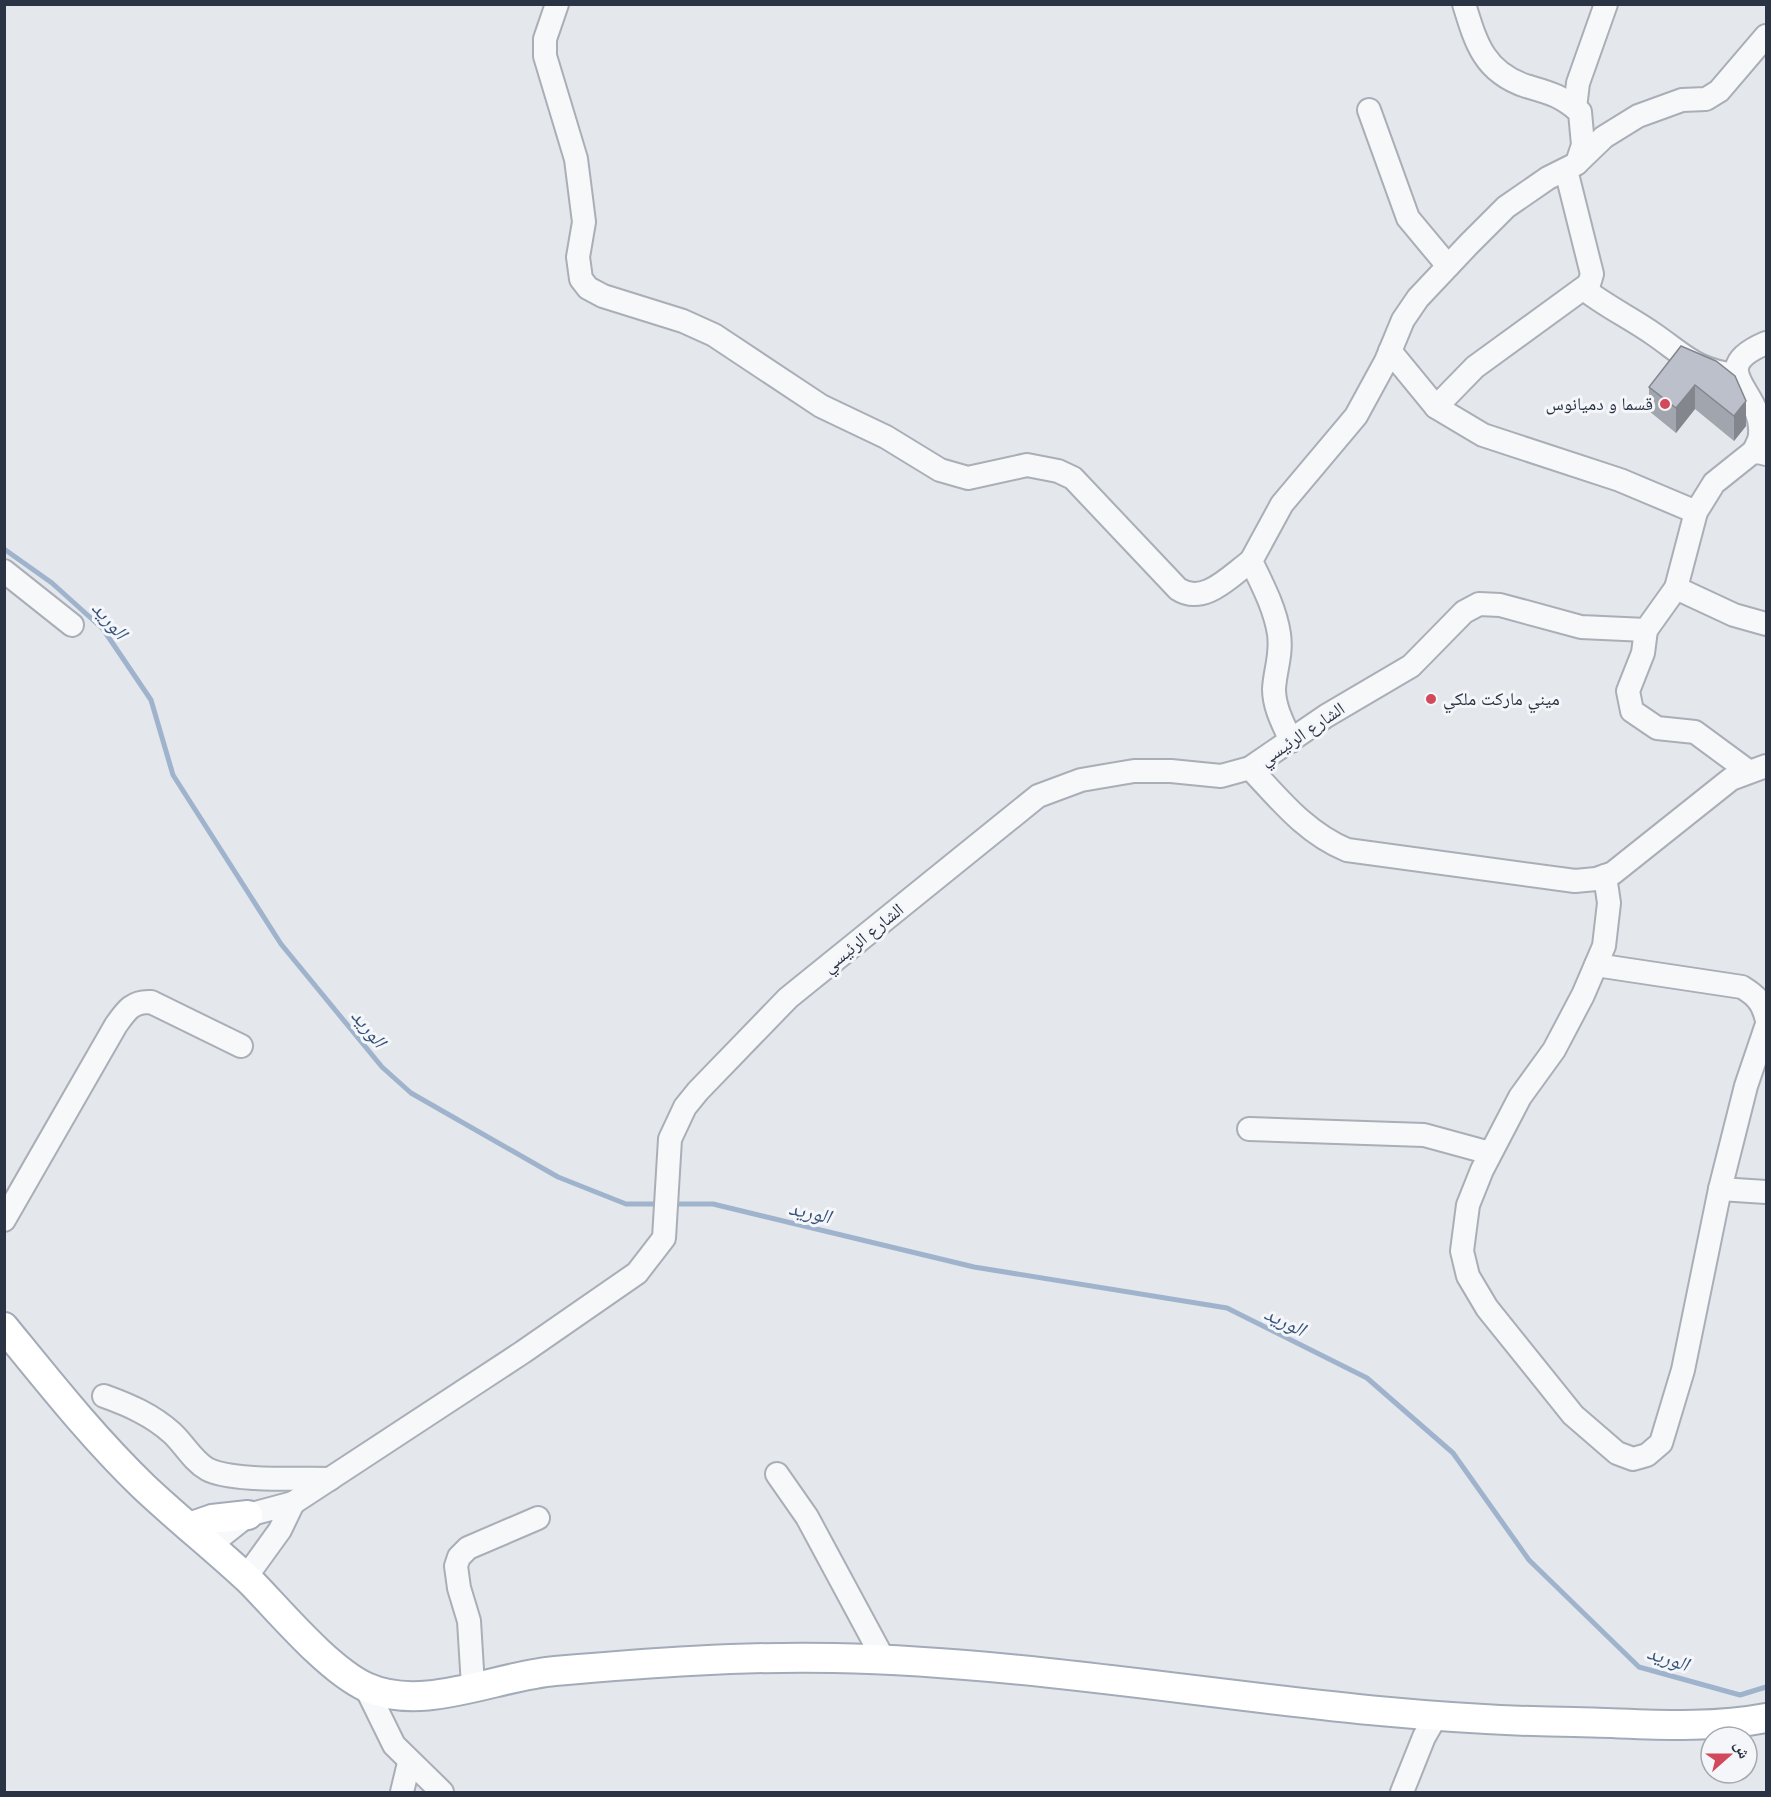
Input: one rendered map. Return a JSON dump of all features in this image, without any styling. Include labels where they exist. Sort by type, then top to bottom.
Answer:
[{"type":"main road","points":[[4,1327],[98,1438],[144,1487],[246,1577],[337,1667],[364,1686],[393,1695],[426,1695],[549,1671],[783,1657],[938,1661],[1324,1705],[1513,1722],[1712,1724],[1767,1718]]},
{"type":"main road","points":[[199,1536],[212,1519],[248,1515]]},
{"type":"street","points":[[558,4],[545,39],[545,56],[576,159],[584,222],[578,257],[581,279],[588,288],[603,296],[683,321],[714,335],[821,406],[886,437],[940,470],[968,478],[1027,465],[1058,471],[1073,478],[1178,589],[1187,595],[1201,595],[1211,590],[1251,561],[1282,504],[1356,416],[1403,320],[1418,298],[1506,207],[1548,178],[1571,167],[1604,137],[1638,116],[1682,100],[1706,99],[1719,91],[1767,36]]},
{"type":"street","points":[[1436,406],[1474,367],[1584,289],[1592,274],[1571,167],[1583,145],[1580,112],[1564,98],[1548,91],[1526,86],[1502,75],[1488,63],[1473,32],[1464,4]]},
{"type":"street","points":[[1575,108],[1578,83],[1606,4]]},
{"type":"street","points":[[1368,110],[1408,218],[1448,266]]},
{"type":"street","points":[[1584,289],[1607,307],[1653,334],[1692,363],[1712,371],[1737,375]]},
{"type":"street","points":[[1757,768],[1695,732],[1657,728],[1632,711],[1628,692],[1643,653],[1646,630],[1676,588],[1696,512],[1714,483],[1760,452],[1759,419],[1753,401],[1737,375],[1739,358],[1744,353],[1767,343]]},
{"type":"street","points":[[1389,351],[1436,406],[1483,435],[1620,480],[1696,512]]},
{"type":"street","points":[[1251,561],[1272,608],[1279,634],[1280,663],[1274,689],[1279,715],[1291,741]]},
{"type":"street","points":[[4,571],[72,625]]},
{"type":"street","points":[[1676,588],[1734,615],[1767,624]]},
{"type":"street","name":"الشارع الرئيسي","points":[[330,1479],[619,1287],[651,1257],[664,1238],[668,1150],[673,1130],[686,1107],[726,1059],[788,998],[1038,796],[1081,780],[1117,774],[1153,770],[1221,776],[1250,768],[1326,716],[1411,666],[1464,612],[1479,604],[1500,605],[1581,627],[1646,630]]},
{"type":"street","points":[[1250,768],[1306,826],[1347,850],[1586,881],[1619,869],[1724,784],[1757,768]]},
{"type":"street","points":[[1605,876],[1610,903],[1609,924],[1596,965],[1554,1050],[1520,1097],[1490,1154],[1468,1205],[1462,1251],[1467,1275],[1487,1308],[1573,1415],[1617,1453],[1633,1459],[1647,1455],[1661,1443],[1683,1370],[1720,1188],[1746,1086],[1767,1027]]},
{"type":"street","points":[[1596,965],[1742,987],[1757,996],[1767,1017]]},
{"type":"street","points":[[4,1220],[116,1025],[130,1007],[138,1002],[151,1002],[241,1046]]},
{"type":"street","points":[[1249,1129],[1424,1134],[1490,1154]]},
{"type":"street","points":[[1720,1188],[1767,1192]]},
{"type":"street","points":[[104,1396],[141,1411],[157,1421],[196,1461],[215,1472],[233,1475],[330,1479]]},
{"type":"street","points":[[777,1474],[807,1517],[884,1660]]},
{"type":"street","points":[[248,1515],[293,1503],[330,1479]]},
{"type":"street","points":[[246,1577],[280,1530],[293,1503]]},
{"type":"street","points":[[473,1686],[469,1621],[457,1579],[456,1566],[459,1557],[468,1548],[538,1518]]},
{"type":"street","points":[[364,1686],[383,1728],[409,1763],[442,1792]]},
{"type":"street","points":[[1402,1792],[1424,1737],[1436,1716]]},
{"type":"street","points":[[402,1792],[409,1763]]},
{"type":"building","points":[[1681,346],[1716,361],[1735,376],[1746,401],[1734,416],[1695,385],[1676,408],[1649,387]]},
{"type":"waterway","name":"الوريد","points":[[4,549],[52,583],[103,629],[151,700],[173,775],[281,944],[382,1067],[411,1093],[558,1177],[626,1204],[661,1204]]},
{"type":"waterway","name":"الوريد","points":[[670,1204],[713,1204],[974,1267],[1227,1308],[1367,1378],[1453,1453],[1529,1560],[1639,1667],[1740,1695],[1766,1687]]},
{"type":"place","name":"قسما و دميانوس","points":[[1665,404]]},
{"type":"place","name":"ميني ماركت ملكي","points":[[1431,699]]}]
